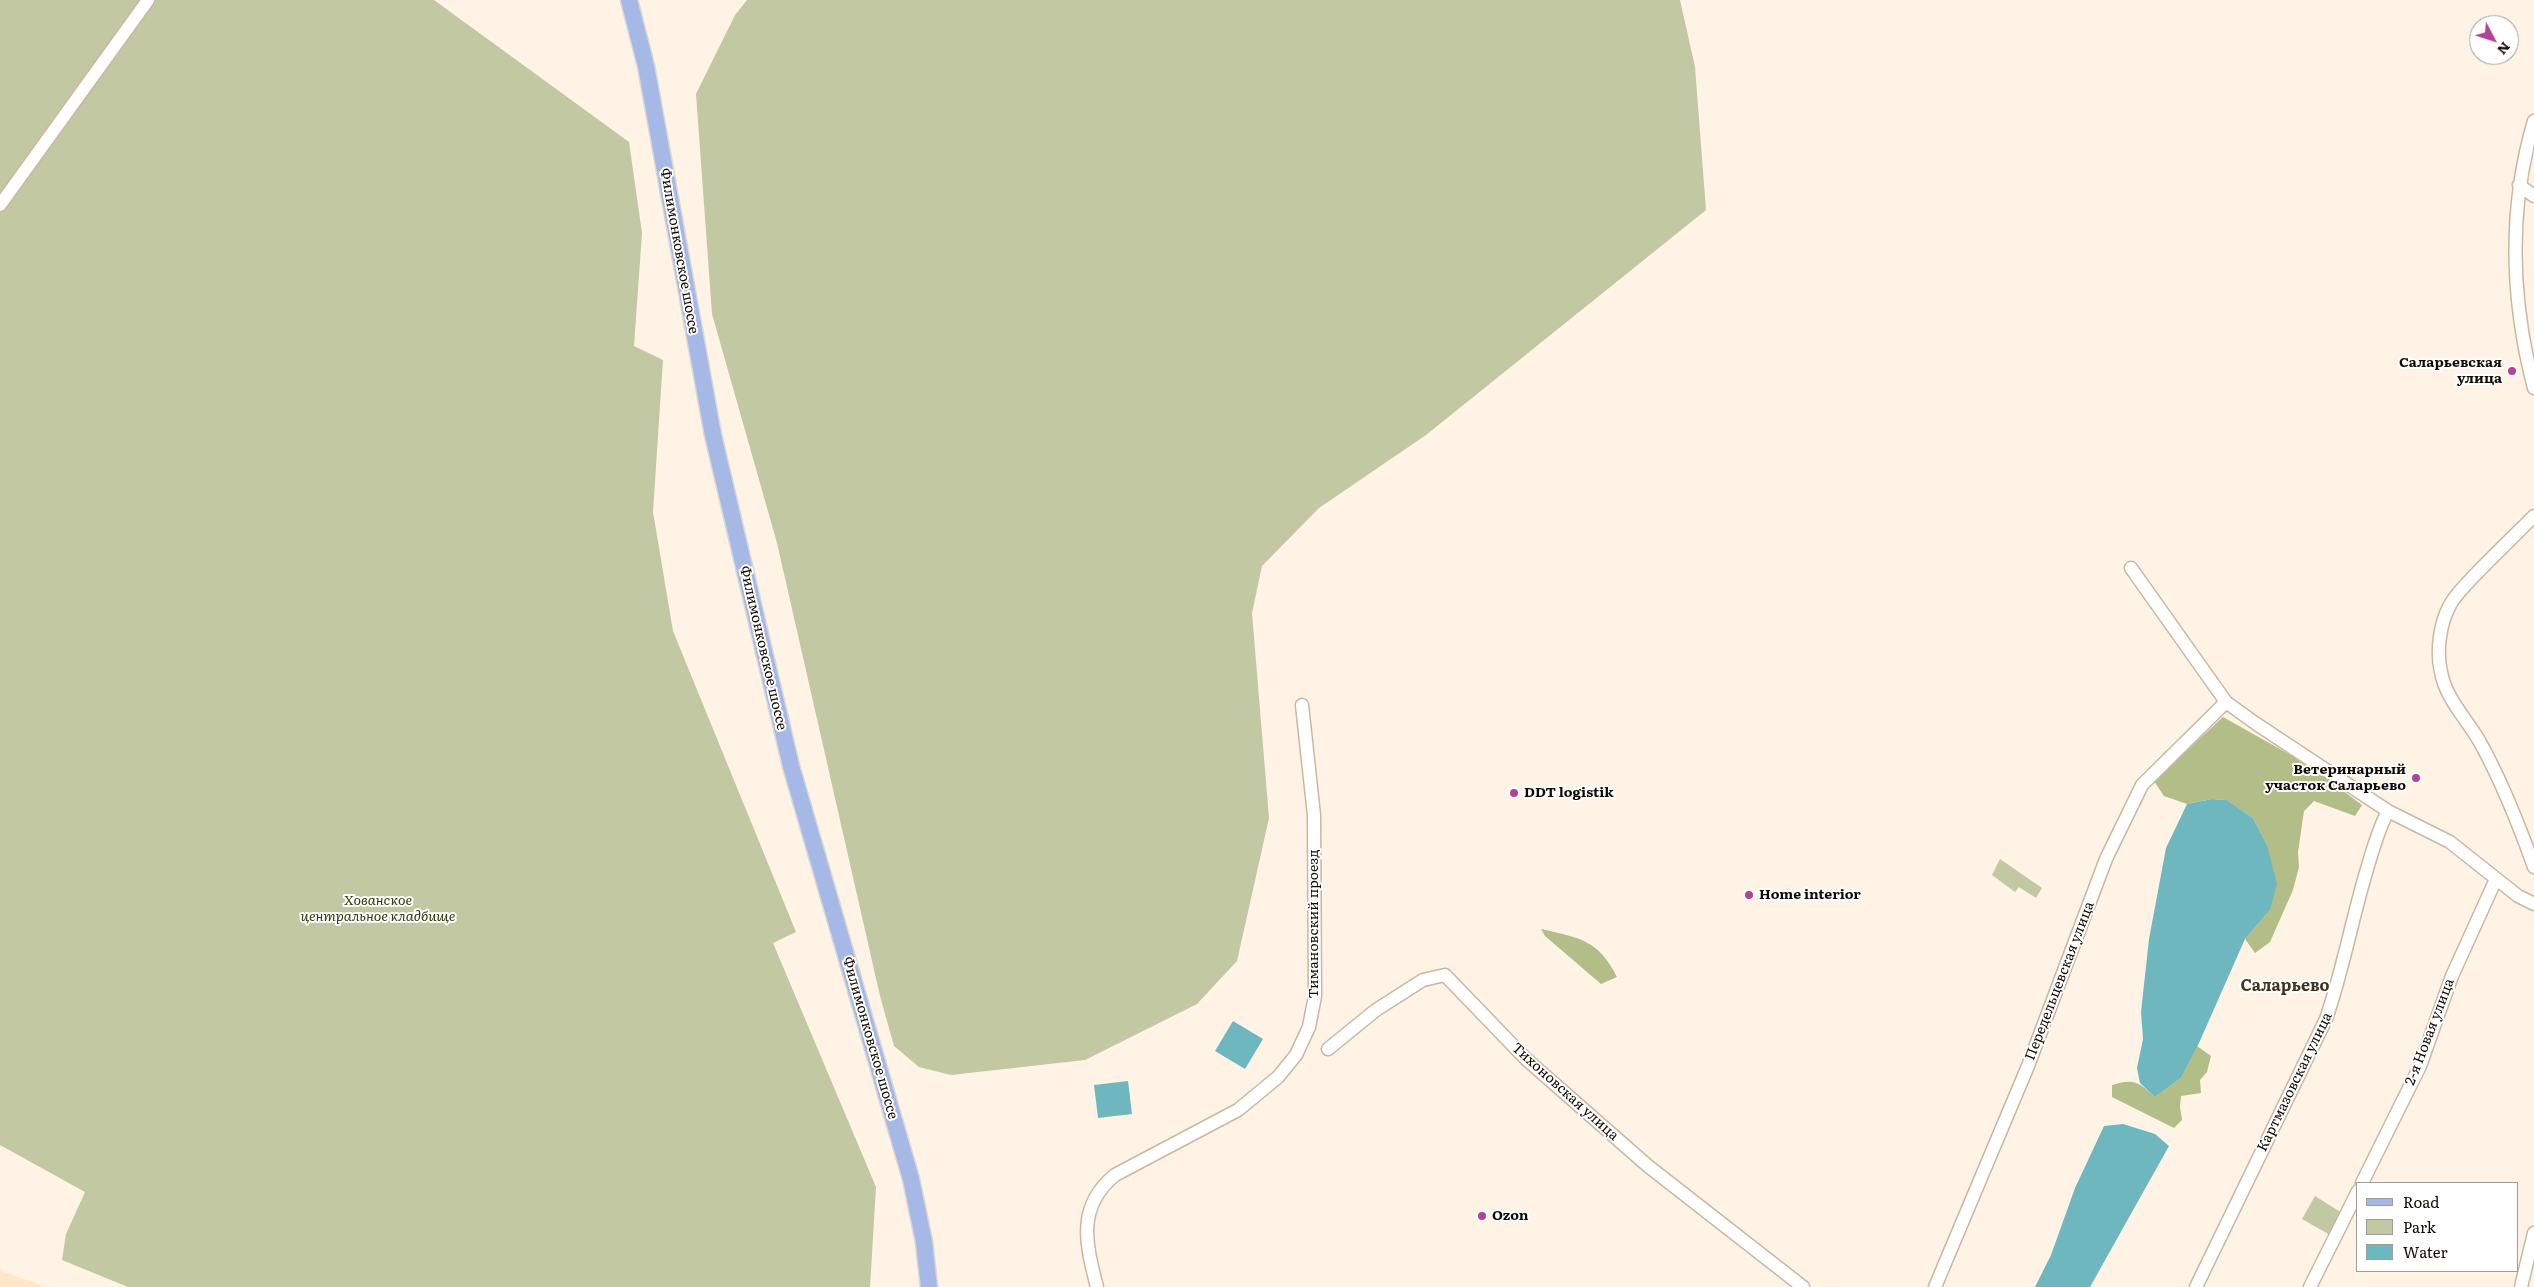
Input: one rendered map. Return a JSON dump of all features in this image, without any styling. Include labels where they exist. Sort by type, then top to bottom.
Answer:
[{"type":"main road","name":"Филимонковское шоссе","points":[[629,0],[646,66],[713,435],[791,766],[911,1179],[924,1242],[929,1287]]},
{"type":"street","points":[[0,205],[148,0]]},
{"type":"street","points":[[2534,121],[2520,186],[2516,252],[2517,306],[2534,388]]},
{"type":"street","points":[[2520,186],[2534,196]]},
{"type":"street","points":[[2534,516],[2456,596],[2443,622],[2439,653],[2440,672],[2449,694],[2459,713],[2475,732],[2500,780],[2520,827],[2534,867]]},
{"type":"street","points":[[2131,568],[2226,702],[2255,724],[2388,811],[2450,842],[2518,896],[2534,904]]},
{"type":"street","name":"Передельцевская улица","points":[[1935,1287],[2028,1066],[2106,859],[2142,785],[2226,702]]},
{"type":"street","name":"Тимановский проезд","points":[[1097,1287],[1086,1246],[1090,1211],[1102,1186],[1115,1175],[1238,1110],[1278,1077],[1296,1055],[1309,1027],[1315,996],[1314,815],[1302,705]]},
{"type":"street","name":"Картмазовская улица","points":[[2196,1287],[2326,1019],[2336,991],[2380,826],[2388,811]]},
{"type":"street","name":"2-я Новая улица","points":[[2362,1182],[2420,1066],[2452,976],[2496,879]]},
{"type":"street","name":"Тихоновская улица","points":[[1328,1049],[1376,1010],[1423,980],[1445,975],[1526,1059],[1648,1166],[1803,1287]]},
{"type":"street","points":[[2310,1287],[2356,1195]]},
{"type":"street","points":[[2520,1287],[2534,1233]]},
{"type":"shaded area","points":[[0,1270],[7,1273],[46,1287],[0,1287]]},
{"type":"green space","name":"Хованское центральное кладбище","points":[[0,0],[434,0],[629,142],[642,233],[634,346],[663,360],[653,512],[673,631],[796,932],[773,943],[876,1187],[870,1287],[128,1287],[62,1260],[66,1234],[85,1192],[0,1145]]},
{"type":"green space","points":[[747,0],[1680,0],[1695,67],[1706,210],[1426,435],[1319,508],[1262,566],[1252,613],[1269,818],[1237,961],[1197,1004],[1085,1060],[951,1075],[919,1067],[894,1046],[880,996],[777,543],[712,314],[696,94],[735,15]]},
{"type":"green space","points":[[2223,717],[2310,766],[2362,805],[2355,816],[2314,801],[2304,811],[2298,852],[2299,867],[2293,890],[2270,942],[2255,953],[2245,939],[2270,910],[2267,845],[2253,818],[2227,800],[2212,799],[2187,804],[2164,796],[2154,781]]},
{"type":"green space","points":[[2000,859],[2042,888],[2036,898],[2019,887],[2015,892],[1992,875]]},
{"type":"green space","points":[[1541,929],[1577,938],[1595,947],[1610,964],[1617,977],[1601,984],[1545,936]]},
{"type":"green space","points":[[2197,1046],[2211,1056],[2207,1072],[2200,1080],[2201,1093],[2181,1096],[2182,1120],[2174,1128],[2112,1097],[2112,1085],[2131,1082],[2145,1088],[2155,1097],[2181,1078]]},
{"type":"green space","points":[[2315,1196],[2342,1213],[2330,1235],[2302,1219]]},
{"type":"water","points":[[2212,799],[2227,800],[2253,818],[2267,845],[2277,884],[2270,910],[2245,939],[2199,1043],[2181,1078],[2155,1097],[2140,1083],[2137,1068],[2143,1039],[2141,1012],[2149,939],[2166,848],[2187,804]]},
{"type":"water","points":[[1233,1021],[1263,1039],[1245,1069],[1215,1051]]},
{"type":"water","points":[[1128,1081],[1132,1114],[1098,1118],[1094,1085]]},
{"type":"water","points":[[2123,1124],[2155,1134],[2169,1146],[2090,1287],[2035,1287],[2051,1255],[2075,1188],[2104,1126]]},
{"type":"place","name":"Саларьевская улица","points":[[2512,371]]},
{"type":"place","name":"Ветеринарный участок Саларьево","points":[[2416,778]]},
{"type":"place","name":"DDT logistik","points":[[1514,793]]},
{"type":"place","name":"Home interior","points":[[1749,895]]},
{"type":"place","name":"Ozon","points":[[1482,1216]]},
{"type":"district","name":"Саларьево","points":[[2285,986]]}]
